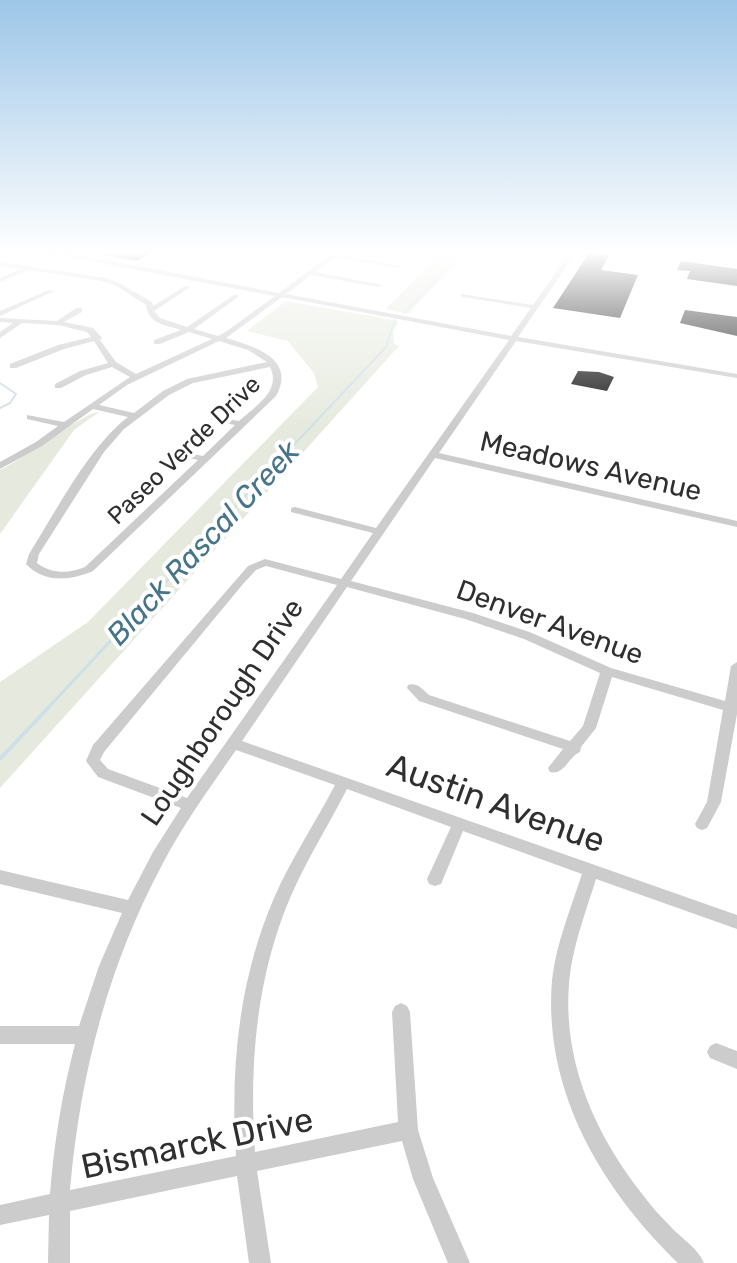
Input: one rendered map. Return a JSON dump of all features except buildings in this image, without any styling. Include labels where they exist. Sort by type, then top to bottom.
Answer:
[{"type":"street","points":[[58,323],[79,310]]},
{"type":"street","name":"Paseo Verde Drive","points":[[135,416],[100,450],[34,554],[31,564],[39,570],[62,576],[81,573],[91,567],[280,383],[280,375],[262,354],[157,320],[151,315],[151,310]]},
{"type":"street","points":[[157,342],[187,330],[216,310]]},
{"type":"street","points":[[0,466],[135,377],[220,339],[261,310]]},
{"type":"street","points":[[368,310],[737,373]]},
{"type":"street","name":"Loughborough Drive","points":[[59,1263],[60,1205],[68,1119],[85,1035],[103,977],[148,872],[190,805],[533,310]]},
{"type":"street","points":[[0,317],[82,327],[98,338],[113,364],[135,377]]},
{"type":"street","points":[[0,336],[20,321]]},
{"type":"street","points":[[514,336],[605,355],[721,368],[737,373]]},
{"type":"street","points":[[13,366],[61,347],[98,338]]},
{"type":"street","points":[[58,386],[83,373],[113,364]]},
{"type":"street","points":[[92,406],[135,416],[166,393],[190,381],[271,364]]},
{"type":"street","points":[[30,417],[65,425]]},
{"type":"street","points":[[214,418],[241,424]]},
{"type":"street","points":[[175,452],[204,459]]},
{"type":"street","name":"Meadows Avenue","points":[[434,455],[737,524]]},
{"type":"street","points":[[295,510],[380,532]]},
{"type":"street","name":"Denver Avenue","points":[[190,805],[103,773],[93,761],[98,749],[252,568],[265,562],[483,620],[607,671],[733,708]]},
{"type":"street","points":[[702,824],[714,802],[733,708],[737,666]]},
{"type":"street","points":[[555,768],[589,728],[607,671]]},
{"type":"street","points":[[413,688],[424,698],[575,748]]},
{"type":"street","name":"Austin Avenue","points":[[233,743],[737,922]]},
{"type":"street","points":[[260,1263],[244,1164],[242,1093],[245,1045],[266,946],[280,903],[344,781]]},
{"type":"street","points":[[435,879],[460,822]]},
{"type":"street","points":[[591,869],[561,979],[560,1031],[571,1085],[594,1142],[612,1175],[649,1221],[693,1263]]},
{"type":"street","points":[[0,877],[131,908]]},
{"type":"street","points":[[401,1012],[408,1130],[423,1179],[459,1263]]},
{"type":"street","points":[[0,1035],[85,1035]]},
{"type":"street","points":[[716,1052],[737,1060]]},
{"type":"street","name":"Bismarck Drive","points":[[0,1215],[60,1205],[408,1130]]},
{"type":"shaded area","points":[[274,310],[337,310],[399,321],[393,331],[394,344],[399,346],[0,788],[0,682],[88,622],[318,387],[314,373],[288,341],[247,331]]},
{"type":"shaded area","points":[[390,310],[412,310],[408,314]]},
{"type":"shaded area","points":[[99,412],[74,430],[0,534],[0,470],[81,419]]},
{"type":"waterway","name":"Black Rascal Creek","points":[[225,518],[386,347],[395,320]]},
{"type":"waterway","points":[[0,383],[16,394],[10,403],[0,408]]},
{"type":"waterway","name":"Black Rascal Creek","points":[[47,709],[227,516]]},
{"type":"waterway","name":"Black Rascal Creek","points":[[0,759],[49,707]]}]
